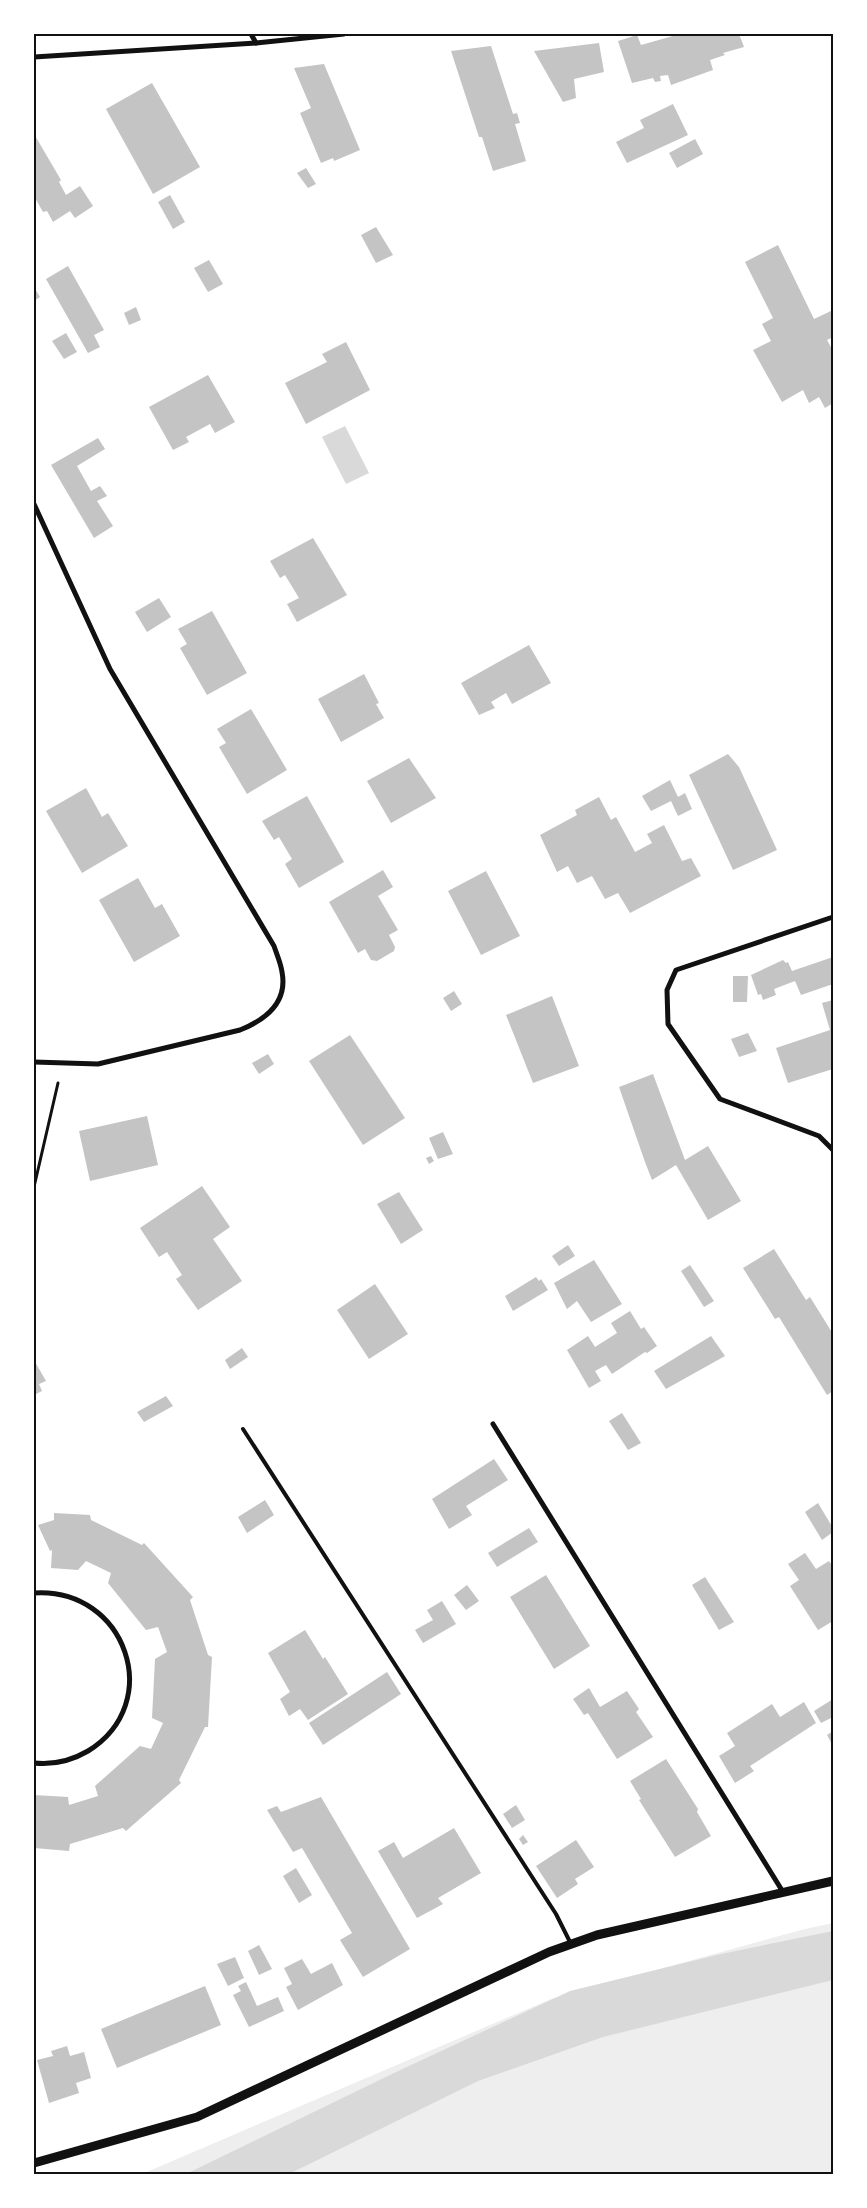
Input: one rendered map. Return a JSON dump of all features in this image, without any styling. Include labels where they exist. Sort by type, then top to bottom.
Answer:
[{"type":"street","points":[[251,34],[256,43]]},
{"type":"street","points":[[34,57],[256,43],[344,34]]},
{"type":"street","points":[[34,504],[110,669],[274,946],[283,974],[280,1001],[260,1022],[240,1030],[98,1064],[34,1062]]},
{"type":"street","points":[[833,917],[676,970],[667,990],[668,1024],[720,1099],[819,1136],[833,1150]]},
{"type":"street","points":[[493,1424],[783,1892]]},
{"type":"street","points":[[34,1593],[52,1592],[78,1599],[101,1614],[118,1635],[129,1663],[129,1692],[119,1720],[101,1743],[76,1759],[47,1765],[34,1763]]},
{"type":"street","points":[[34,2162],[197,2117],[549,1952],[571,1944],[597,1935],[833,1880]]},
{"type":"lane","points":[[242,1429],[556,1914],[571,1944]]},
{"type":"path","points":[[34,1187],[62,1063]]},
{"type":"shaded area","points":[[345,426],[369,473],[346,484],[322,437]]},
{"type":"shaded area","points":[[833,1923],[833,2174],[142,2174],[551,1999]]},
{"type":"shaded area","points":[[833,1931],[833,1980],[603,2037],[478,2081],[289,2174],[186,2174],[394,2073],[570,1991],[721,1954]]},
{"type":"building","points":[[680,34],[739,34],[744,47],[723,53],[725,55],[710,60],[713,70],[671,85],[668,75],[660,76],[661,81],[655,82],[653,78],[632,83],[618,41],[637,35],[641,45]]},
{"type":"building","points":[[599,43],[604,72],[574,79],[576,98],[563,102],[534,51]]},
{"type":"building","points":[[491,46],[513,114],[517,113],[520,123],[515,124],[526,161],[493,171],[482,137],[479,137],[451,51]]},
{"type":"building","points":[[324,64],[360,150],[334,161],[333,158],[321,163],[300,113],[311,108],[294,68]]},
{"type":"building","points":[[152,83],[200,167],[153,194],[106,109]]},
{"type":"building","points":[[673,104],[688,135],[627,163],[616,142],[644,128],[640,120]]},
{"type":"building","points":[[34,134],[61,180],[59,182],[66,195],[80,186],[93,206],[75,218],[70,211],[53,222],[47,211],[43,212],[34,196]]},
{"type":"building","points":[[695,139],[703,154],[677,168],[669,153]]},
{"type":"building","points":[[306,168],[316,184],[308,188],[297,173]]},
{"type":"building","points":[[170,195],[185,222],[173,229],[158,202]]},
{"type":"building","points":[[376,227],[393,255],[376,263],[361,235]]},
{"type":"building","points":[[778,245],[814,319],[833,310],[833,337],[827,340],[833,351],[833,403],[825,408],[819,397],[809,403],[803,390],[782,402],[753,350],[771,341],[762,324],[773,318],[745,262]]},
{"type":"building","points":[[209,260],[223,284],[208,292],[194,268]]},
{"type":"building","points":[[68,266],[104,330],[94,335],[100,347],[88,353],[46,279]]},
{"type":"building","points":[[34,287],[40,297],[34,301]]},
{"type":"building","points":[[136,307],[141,320],[129,325],[124,313]]},
{"type":"building","points":[[66,333],[77,352],[64,359],[52,341]]},
{"type":"building","points":[[346,342],[370,390],[306,424],[285,383],[327,362],[322,354]]},
{"type":"building","points":[[208,375],[235,422],[215,433],[210,424],[186,437],[189,442],[173,450],[149,407]]},
{"type":"building","points":[[98,438],[105,449],[77,466],[91,491],[100,486],[107,496],[97,501],[113,526],[94,538],[51,465]]},
{"type":"building","points":[[313,538],[347,595],[297,622],[287,604],[299,598],[285,575],[280,578],[270,561]]},
{"type":"building","points":[[159,598],[171,617],[147,632],[135,612]]},
{"type":"building","points":[[212,611],[247,673],[207,695],[180,648],[187,644],[178,629]]},
{"type":"building","points":[[529,645],[551,683],[512,704],[506,693],[491,702],[495,708],[479,715],[461,683]]},
{"type":"building","points":[[364,674],[379,703],[376,704],[384,718],[341,742],[318,699]]},
{"type":"building","points":[[251,709],[287,770],[247,794],[219,747],[226,743],[217,729]]},
{"type":"building","points":[[728,754],[739,767],[777,850],[733,870],[689,775]]},
{"type":"building","points":[[409,758],[436,798],[391,823],[367,781]]},
{"type":"building","points":[[670,780],[678,797],[685,793],[692,809],[678,816],[671,801],[651,811],[642,796]]},
{"type":"building","points":[[86,788],[102,817],[108,813],[128,846],[82,873],[46,811]]},
{"type":"building","points":[[307,796],[344,862],[299,888],[285,864],[292,859],[279,837],[274,840],[262,821]]},
{"type":"building","points":[[599,797],[611,820],[616,817],[635,852],[652,843],[647,834],[664,825],[682,861],[691,858],[701,876],[630,913],[618,893],[605,899],[592,876],[577,883],[568,866],[557,872],[540,835],[577,815],[575,810]]},
{"type":"building","points":[[383,870],[393,887],[378,896],[398,930],[389,935],[395,947],[394,951],[377,961],[371,960],[365,949],[358,953],[329,902]]},
{"type":"building","points":[[486,871],[520,936],[481,955],[448,891]]},
{"type":"building","points":[[138,878],[155,908],[162,904],[180,936],[134,962],[99,900]]},
{"type":"building","points":[[833,957],[833,984],[801,995],[795,981],[774,989],[776,995],[763,1000],[761,994],[758,995],[751,975],[783,960],[786,963],[788,962],[792,971]]},
{"type":"building","points":[[733,976],[748,976],[747,1002],[733,1002]]},
{"type":"building","points":[[454,991],[462,1004],[451,1011],[443,998]]},
{"type":"building","points":[[552,996],[579,1066],[533,1083],[506,1015]]},
{"type":"building","points":[[833,1000],[833,1069],[788,1083],[776,1048],[830,1030],[822,1003]]},
{"type":"building","points":[[748,1033],[757,1051],[739,1057],[731,1039]]},
{"type":"building","points":[[350,1035],[405,1118],[363,1145],[309,1061]]},
{"type":"building","points":[[268,1054],[274,1064],[259,1074],[252,1063]]},
{"type":"building","points":[[653,1074],[685,1160],[708,1146],[741,1201],[708,1220],[676,1165],[652,1180],[645,1162],[619,1087]]},
{"type":"building","points":[[147,1116],[158,1165],[90,1181],[79,1131]]},
{"type":"building","points":[[443,1132],[453,1154],[438,1159],[429,1138]]},
{"type":"building","points":[[431,1156],[434,1161],[429,1164],[426,1158]]},
{"type":"building","points":[[202,1186],[230,1227],[213,1239],[242,1281],[198,1310],[176,1279],[182,1275],[167,1252],[159,1257],[140,1228]]},
{"type":"building","points":[[399,1192],[423,1230],[401,1244],[377,1204]]},
{"type":"building","points":[[568,1245],[575,1256],[559,1266],[552,1256]]},
{"type":"building","points":[[774,1249],[806,1300],[810,1297],[833,1334],[833,1391],[827,1395],[779,1317],[775,1319],[743,1268]]},
{"type":"building","points":[[594,1260],[622,1304],[591,1322],[577,1301],[567,1309],[554,1283]]},
{"type":"building","points":[[690,1265],[714,1301],[704,1307],[681,1271]]},
{"type":"building","points":[[536,1277],[539,1281],[541,1279],[548,1290],[513,1311],[505,1296]]},
{"type":"building","points":[[375,1284],[408,1334],[369,1359],[337,1310]]},
{"type":"building","points":[[630,1311],[641,1329],[644,1327],[657,1346],[612,1374],[606,1365],[595,1371],[601,1381],[589,1388],[567,1350],[588,1336],[595,1347],[617,1333],[611,1323]]},
{"type":"building","points":[[711,1336],[725,1356],[666,1389],[654,1371]]},
{"type":"building","points":[[242,1348],[248,1357],[230,1369],[225,1360]]},
{"type":"building","points":[[34,1360],[46,1381],[39,1384],[42,1391],[34,1395]]},
{"type":"building","points":[[166,1396],[173,1406],[144,1422],[137,1412]]},
{"type":"building","points":[[622,1413],[641,1443],[628,1450],[609,1421]]},
{"type":"building","points":[[494,1459],[508,1480],[466,1506],[472,1515],[449,1529],[432,1499]]},
{"type":"building","points":[[265,1500],[274,1515],[247,1533],[238,1517]]},
{"type":"building","points":[[818,1503],[833,1528],[833,1532],[822,1540],[805,1512]]},
{"type":"building","points":[[54,1513],[90,1515],[91,1520],[142,1545],[144,1543],[193,1597],[190,1600],[208,1655],[212,1657],[208,1727],[205,1727],[179,1780],[181,1783],[126,1831],[123,1828],[70,1844],[69,1851],[34,1848],[34,1795],[68,1797],[69,1805],[98,1796],[95,1786],[140,1746],[151,1749],[163,1723],[152,1718],[155,1659],[167,1652],[158,1627],[146,1630],[108,1583],[111,1573],[86,1561],[78,1570],[51,1568],[52,1550],[50,1551],[38,1525],[54,1520]]},
{"type":"building","points":[[529,1528],[538,1542],[497,1567],[488,1553]]},
{"type":"building","points":[[805,1553],[816,1569],[829,1561],[833,1567],[833,1621],[818,1630],[790,1586],[799,1580],[788,1564]]},
{"type":"building","points":[[546,1575],[590,1646],[554,1669],[510,1597]]},
{"type":"building","points":[[705,1577],[734,1622],[719,1630],[692,1585]]},
{"type":"building","points":[[467,1585],[479,1601],[466,1610],[454,1595]]},
{"type":"building","points":[[442,1601],[456,1624],[423,1643],[415,1630],[433,1620],[427,1610]]},
{"type":"building","points":[[305,1630],[323,1659],[325,1657],[348,1694],[308,1720],[300,1709],[289,1716],[280,1699],[290,1692],[268,1653]]},
{"type":"building","points":[[387,1672],[401,1694],[323,1745],[309,1723]]},
{"type":"building","points":[[589,1688],[600,1707],[627,1691],[639,1709],[636,1712],[653,1737],[617,1759],[588,1713],[584,1715],[573,1699]]},
{"type":"building","points":[[833,1699],[833,1717],[821,1723],[814,1711]]},
{"type":"building","points":[[804,1702],[816,1723],[750,1766],[754,1771],[735,1783],[719,1756],[735,1746],[727,1733],[772,1704],[780,1717]]},
{"type":"building","points":[[833,1731],[833,1746],[827,1735]]},
{"type":"building","points":[[666,1759],[698,1809],[697,1812],[711,1836],[675,1857],[639,1800],[641,1799],[630,1781]]},
{"type":"building","points":[[321,1797],[410,1949],[363,1977],[340,1940],[352,1933],[302,1848],[293,1852],[267,1810],[277,1806],[281,1812]]},
{"type":"building","points":[[516,1805],[525,1820],[512,1828],[503,1814]]},
{"type":"building","points":[[454,1828],[481,1873],[438,1898],[443,1904],[417,1918],[378,1851],[394,1842],[403,1858]]},
{"type":"building","points":[[523,1835],[528,1842],[523,1845],[519,1839]]},
{"type":"building","points":[[576,1840],[594,1867],[575,1879],[578,1884],[557,1898],[536,1866]]},
{"type":"building","points":[[296,1868],[312,1895],[299,1903],[283,1876]]},
{"type":"building","points":[[259,1945],[272,1969],[259,1975],[248,1951]]},
{"type":"building","points":[[235,1957],[244,1978],[228,1986],[217,1964]]},
{"type":"building","points":[[302,1959],[311,1974],[332,1963],[343,1985],[298,2010],[286,1987],[292,1984],[284,1968]]},
{"type":"building","points":[[246,1982],[257,2006],[278,1997],[284,2011],[249,2027],[233,1995],[241,1991],[238,1986]]},
{"type":"building","points":[[205,1986],[221,2025],[117,2068],[101,2029]]},
{"type":"building","points":[[67,2046],[70,2056],[84,2052],[91,2078],[76,2083],[79,2093],[49,2103],[37,2060],[53,2056],[51,2051]]}]
